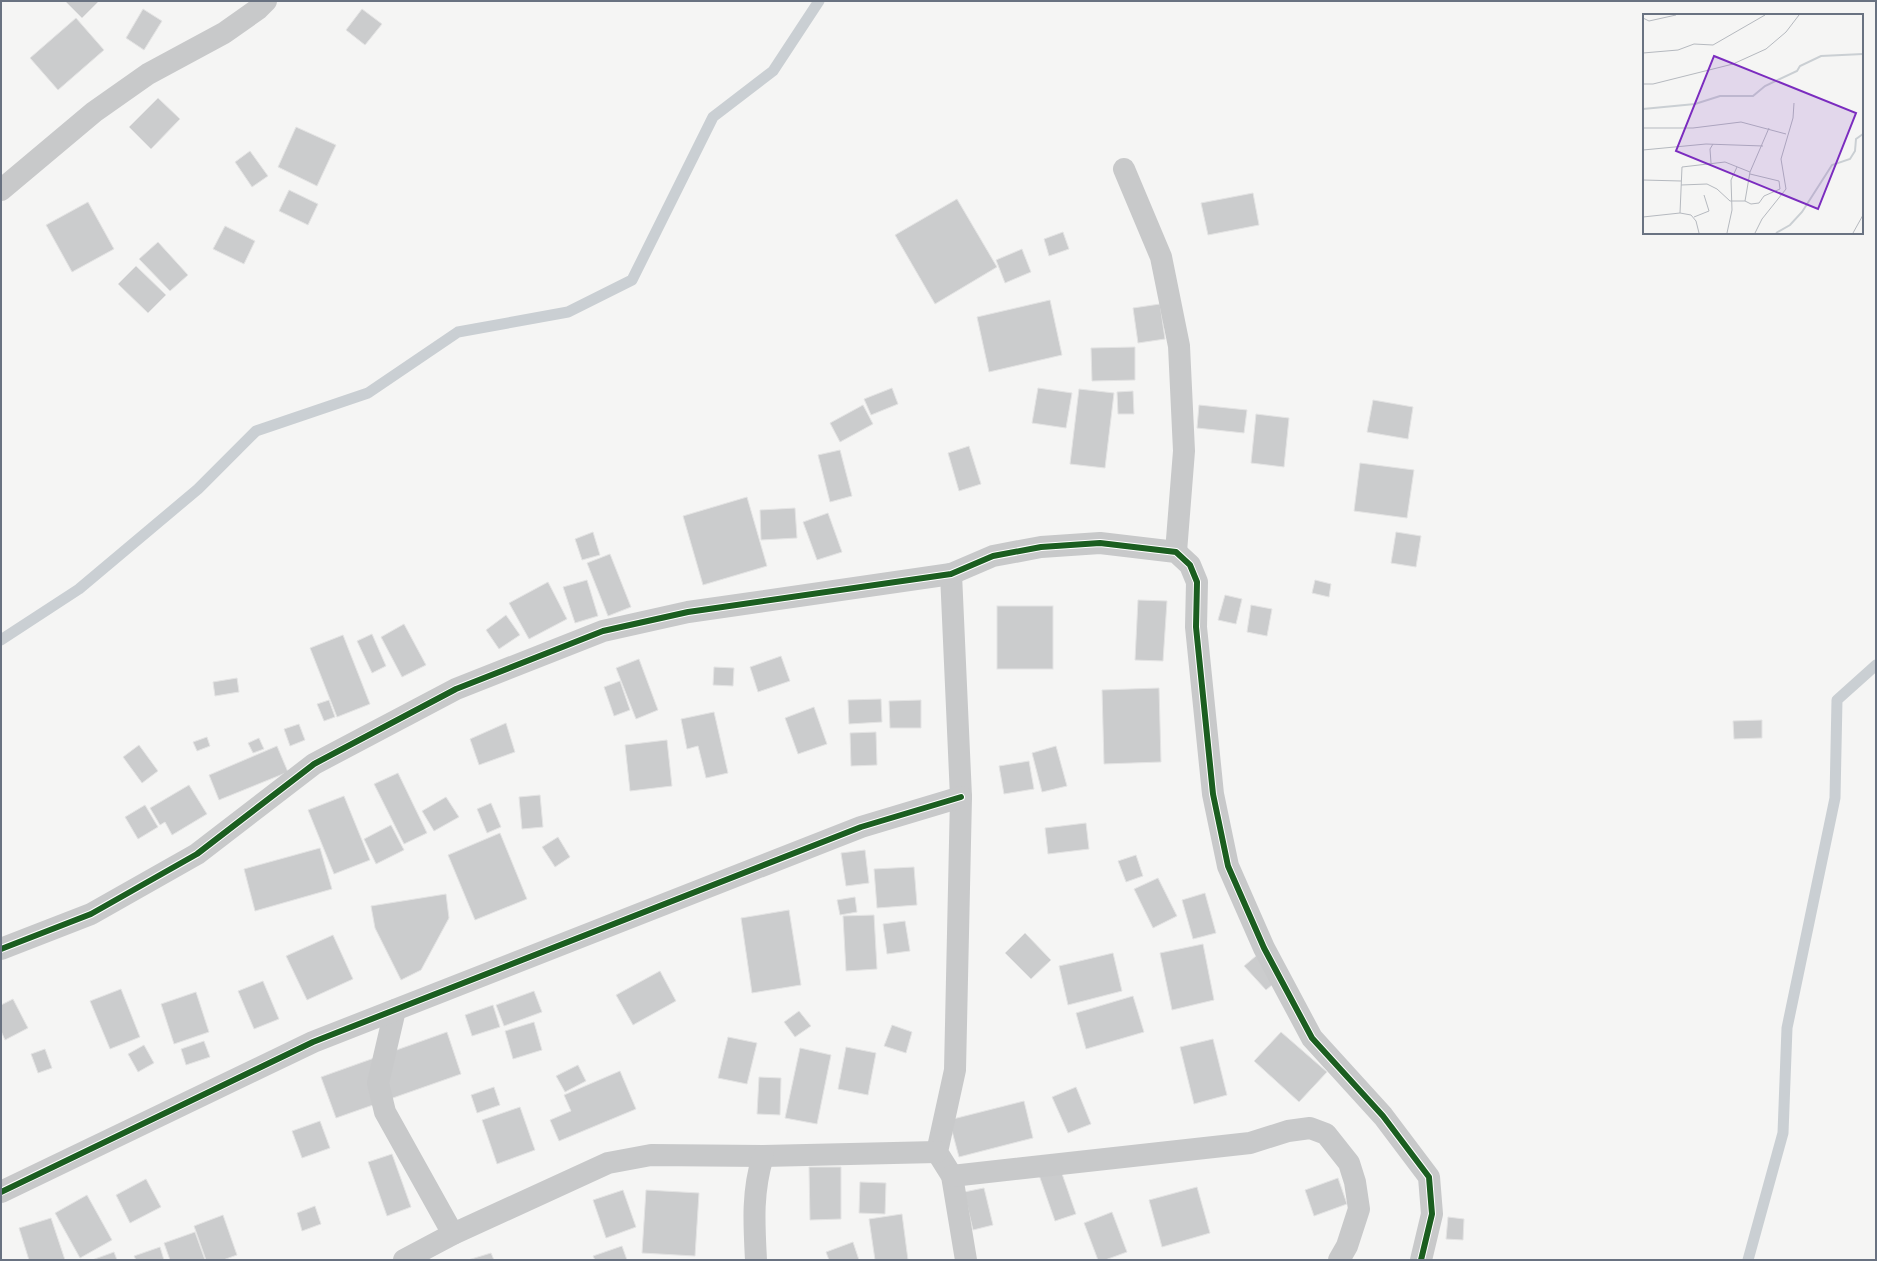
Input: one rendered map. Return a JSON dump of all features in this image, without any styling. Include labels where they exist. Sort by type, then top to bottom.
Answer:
[{"type":"street","points":[[1,190],[94,112],[148,74],[224,32],[258,9],[266,1]]},
{"type":"street","points":[[1124,168],[1161,257],[1179,346],[1184,451],[1176,552]]},
{"type":"street","points":[[1,949],[91,914],[197,854],[314,764],[429,703],[456,689],[603,630],[688,612],[951,574],[993,556],[1041,547],[1100,543],[1176,552],[1190,565],[1197,582],[1196,627],[1213,794],[1228,866],[1264,948],[1312,1038],[1383,1116],[1429,1177],[1432,1214],[1420,1260]]},
{"type":"street","points":[[951,574],[961,797],[955,1070],[937,1152],[952,1176],[966,1260]]},
{"type":"street","points":[[1,1192],[313,1042],[861,827],[961,797]]},
{"type":"street","points":[[395,1010],[378,1083],[386,1112],[453,1234]]},
{"type":"street","points":[[952,1176],[1250,1143],[1288,1131],[1310,1128],[1326,1134],[1349,1163],[1355,1182],[1359,1209],[1347,1246],[1339,1260]]},
{"type":"street","points":[[404,1260],[453,1234],[608,1163],[651,1155],[763,1156],[937,1152]]},
{"type":"street","points":[[756,1260],[753,1208],[756,1177],[763,1156]]},
{"type":"building","points":[[65,1],[99,1],[82,18]]},
{"type":"building","points":[[143,9],[162,21],[144,50],[126,38]]},
{"type":"building","points":[[362,9],[382,24],[365,45],[346,30]]},
{"type":"building","points":[[76,18],[104,50],[58,90],[30,58]]},
{"type":"building","points":[[158,98],[180,119],[151,149],[129,127]]},
{"type":"building","points":[[296,127],[336,145],[317,186],[278,167]]},
{"type":"building","points":[[250,151],[268,176],[252,187],[235,162]]},
{"type":"building","points":[[289,190],[318,204],[308,225],[279,211]]},
{"type":"building","points":[[1253,193],[1259,225],[1208,235],[1201,203]]},
{"type":"building","points":[[957,199],[997,267],[935,304],[895,235]]},
{"type":"building","points":[[88,202],[114,249],[72,272],[46,225]]},
{"type":"building","points":[[225,226],[255,241],[244,264],[213,249]]},
{"type":"building","points":[[1063,232],[1069,249],[1049,256],[1044,239]]},
{"type":"building","points":[[158,242],[188,275],[170,291],[139,259]]},
{"type":"building","points":[[1022,249],[1031,272],[1005,283],[996,260]]},
{"type":"building","points":[[136,266],[166,295],[148,313],[118,284]]},
{"type":"building","points":[[1050,300],[1062,355],[989,372],[977,317]]},
{"type":"building","points":[[1160,304],[1165,339],[1138,343],[1133,308]]},
{"type":"building","points":[[1135,347],[1135,380],[1092,381],[1091,348]]},
{"type":"building","points":[[892,388],[898,404],[871,415],[864,399]]},
{"type":"building","points":[[1038,388],[1072,393],[1066,428],[1032,423]]},
{"type":"building","points":[[1079,389],[1114,393],[1105,468],[1070,464]]},
{"type":"building","points":[[1133,391],[1134,414],[1118,414],[1117,392]]},
{"type":"building","points":[[1373,400],[1413,407],[1408,439],[1367,432]]},
{"type":"building","points":[[863,405],[873,424],[840,442],[830,423]]},
{"type":"building","points":[[1199,405],[1247,410],[1244,433],[1197,428]]},
{"type":"building","points":[[1256,414],[1289,418],[1284,467],[1251,463]]},
{"type":"building","points":[[969,446],[981,484],[959,491],[948,453]]},
{"type":"building","points":[[840,450],[852,496],[830,502],[818,455]]},
{"type":"building","points":[[1360,463],[1414,470],[1407,518],[1354,511]]},
{"type":"building","points":[[747,497],[767,566],[703,585],[683,516]]},
{"type":"building","points":[[795,508],[797,538],[761,540],[760,510]]},
{"type":"building","points":[[828,513],[842,552],[817,560],[803,522]]},
{"type":"building","points":[[593,532],[600,555],[582,560],[575,539]]},
{"type":"building","points":[[1396,532],[1421,536],[1416,567],[1391,563]]},
{"type":"building","points":[[610,554],[631,607],[608,616],[587,563]]},
{"type":"building","points":[[587,580],[598,616],[575,623],[563,587]]},
{"type":"building","points":[[1315,580],[1331,584],[1329,597],[1312,593]]},
{"type":"building","points":[[548,582],[567,619],[529,639],[509,603]]},
{"type":"building","points":[[1225,595],[1242,599],[1236,624],[1218,620]]},
{"type":"building","points":[[1138,600],[1167,601],[1163,661],[1135,660]]},
{"type":"building","points":[[1251,605],[1272,609],[1267,636],[1247,632]]},
{"type":"building","points":[[997,606],[1053,606],[1053,669],[997,669]]},
{"type":"building","points":[[506,615],[520,635],[499,649],[486,630]]},
{"type":"building","points":[[404,624],[426,665],[402,677],[381,637]]},
{"type":"building","points":[[372,634],[386,666],[372,673],[357,641]]},
{"type":"building","points":[[343,635],[370,704],[337,717],[310,648]]},
{"type":"building","points":[[781,656],[790,681],[758,692],[750,667]]},
{"type":"building","points":[[639,659],[658,710],[636,719],[616,668]]},
{"type":"building","points":[[714,667],[734,668],[733,686],[713,685]]},
{"type":"building","points":[[237,678],[239,692],[215,696],[213,682]]},
{"type":"building","points":[[620,681],[630,710],[614,716],[604,687]]},
{"type":"building","points":[[1159,688],[1161,762],[1104,764],[1102,690]]},
{"type":"building","points":[[881,699],[882,722],[849,724],[848,700]]},
{"type":"building","points":[[329,700],[335,717],[324,721],[317,704]]},
{"type":"building","points":[[921,700],[921,728],[890,728],[889,701]]},
{"type":"building","points":[[814,707],[827,744],[798,754],[785,718]]},
{"type":"building","points":[[714,712],[728,773],[706,778],[698,746],[687,749],[681,719]]},
{"type":"building","points":[[1762,720],[1762,738],[1734,739],[1733,721]]},
{"type":"building","points":[[506,723],[515,752],[479,765],[470,739]]},
{"type":"building","points":[[299,724],[305,740],[290,746],[284,729]]},
{"type":"building","points":[[876,732],[877,765],[851,766],[850,733]]},
{"type":"building","points":[[207,737],[210,746],[197,751],[193,742]]},
{"type":"building","points":[[259,738],[264,749],[253,753],[248,743]]},
{"type":"building","points":[[667,740],[672,786],[630,791],[625,745]]},
{"type":"building","points":[[139,745],[158,771],[142,783],[123,757]]},
{"type":"building","points":[[277,746],[288,772],[219,800],[209,775]]},
{"type":"building","points":[[1056,746],[1067,786],[1042,792],[1032,753]]},
{"type":"building","points":[[1029,761],[1034,789],[1004,794],[999,766]]},
{"type":"building","points":[[398,773],[427,833],[404,844],[374,784]]},
{"type":"building","points":[[189,785],[207,814],[172,835],[165,822],[160,825],[150,808]]},
{"type":"building","points":[[540,795],[543,827],[522,829],[519,797]]},
{"type":"building","points":[[344,796],[370,860],[334,874],[308,810]]},
{"type":"building","points":[[446,797],[459,817],[434,831],[422,811]]},
{"type":"building","points":[[491,803],[501,827],[487,833],[477,809]]},
{"type":"building","points":[[145,805],[158,827],[138,839],[125,817]]},
{"type":"building","points":[[1086,823],[1089,849],[1048,854],[1045,828]]},
{"type":"building","points":[[391,825],[404,850],[376,864],[364,839]]},
{"type":"building","points":[[500,833],[527,899],[475,920],[448,855]]},
{"type":"building","points":[[558,837],[570,857],[555,867],[542,847]]},
{"type":"building","points":[[320,848],[332,889],[255,911],[244,869]]},
{"type":"building","points":[[865,850],[869,883],[846,886],[841,853]]},
{"type":"building","points":[[1136,855],[1143,876],[1126,882],[1118,861]]},
{"type":"building","points":[[914,867],[917,905],[877,908],[874,869]]},
{"type":"building","points":[[1158,878],[1177,916],[1153,928],[1134,889]]},
{"type":"building","points":[[1205,893],[1216,933],[1193,939],[1182,900]]},
{"type":"building","points":[[446,894],[449,918],[421,970],[401,980],[375,928],[371,906]]},
{"type":"building","points":[[855,897],[857,912],[840,915],[837,900]]},
{"type":"building","points":[[789,910],[801,985],[752,993],[741,918]]},
{"type":"building","points":[[874,915],[877,969],[846,971],[843,916]]},
{"type":"building","points":[[905,921],[910,951],[887,954],[883,924]]},
{"type":"building","points":[[1025,933],[1051,960],[1031,979],[1005,953]]},
{"type":"building","points":[[333,935],[353,979],[307,1000],[286,956]]},
{"type":"building","points":[[1203,944],[1214,1000],[1172,1010],[1160,953]]},
{"type":"building","points":[[1113,953],[1122,991],[1068,1005],[1059,966]]},
{"type":"building","points":[[1256,956],[1278,980],[1266,990],[1244,966]]},
{"type":"building","points":[[660,971],[676,1001],[633,1025],[616,995]]},
{"type":"building","points":[[263,981],[279,1019],[254,1029],[238,991]]},
{"type":"building","points":[[121,989],[140,1037],[110,1049],[90,1001]]},
{"type":"building","points":[[534,991],[542,1012],[504,1026],[496,1005]]},
{"type":"building","points":[[196,992],[209,1032],[174,1044],[161,1004]]},
{"type":"building","points":[[1133,996],[1144,1032],[1086,1049],[1076,1013]]},
{"type":"building","points":[[13,999],[28,1028],[5,1040],[1,1031],[1,1005]]},
{"type":"building","points":[[493,1005],[500,1027],[472,1036],[465,1015]]},
{"type":"building","points":[[799,1011],[811,1026],[795,1037],[784,1022]]},
{"type":"building","points":[[534,1022],[542,1050],[513,1059],[505,1031]]},
{"type":"building","points":[[892,1025],[912,1032],[906,1053],[884,1046]]},
{"type":"building","points":[[447,1032],[461,1074],[336,1118],[321,1077]]},
{"type":"building","points":[[1281,1032],[1327,1072],[1299,1102],[1254,1061]]},
{"type":"building","points":[[728,1037],[757,1043],[747,1084],[718,1078]]},
{"type":"building","points":[[1213,1039],[1227,1095],[1194,1104],[1180,1047]]},
{"type":"building","points":[[204,1041],[210,1057],[186,1065],[181,1049]]},
{"type":"building","points":[[144,1045],[154,1063],[138,1072],[128,1054]]},
{"type":"building","points":[[846,1047],[876,1053],[868,1095],[838,1089]]},
{"type":"building","points":[[800,1048],[831,1055],[817,1124],[785,1118]]},
{"type":"building","points":[[45,1049],[52,1068],[38,1073],[31,1054]]},
{"type":"building","points":[[578,1065],[586,1081],[565,1092],[556,1076]]},
{"type":"building","points":[[620,1071],[636,1109],[559,1141],[550,1120],[571,1111],[564,1095]]},
{"type":"building","points":[[759,1077],[781,1078],[780,1115],[757,1114]]},
{"type":"building","points":[[494,1087],[500,1105],[477,1113],[471,1095]]},
{"type":"building","points":[[1076,1087],[1091,1124],[1068,1133],[1052,1097]]},
{"type":"building","points":[[1024,1101],[1033,1138],[959,1157],[949,1120]]},
{"type":"building","points":[[520,1107],[535,1150],[497,1164],[482,1120]]},
{"type":"building","points":[[320,1121],[330,1148],[302,1158],[292,1131]]},
{"type":"building","points":[[392,1154],[411,1207],[387,1216],[368,1162]]},
{"type":"building","points":[[809,1167],[841,1167],[841,1219],[810,1220]]},
{"type":"building","points":[[1060,1168],[1076,1214],[1055,1221],[1039,1175]]},
{"type":"building","points":[[1338,1178],[1347,1204],[1314,1216],[1305,1190]]},
{"type":"building","points":[[146,1179],[161,1207],[130,1223],[116,1195]]},
{"type":"building","points":[[860,1182],[886,1183],[885,1214],[859,1213]]},
{"type":"building","points":[[1197,1187],[1210,1233],[1162,1247],[1149,1200]]},
{"type":"building","points":[[984,1188],[993,1225],[973,1230],[964,1192]]},
{"type":"building","points":[[623,1190],[636,1227],[606,1238],[593,1200]]},
{"type":"building","points":[[646,1190],[699,1193],[695,1256],[642,1253]]},
{"type":"building","points":[[87,1195],[112,1240],[80,1258],[55,1213]]},
{"type":"building","points":[[315,1206],[321,1224],[302,1231],[297,1213]]},
{"type":"building","points":[[1112,1212],[1127,1252],[1105,1260],[1098,1260],[1084,1223]]},
{"type":"building","points":[[902,1214],[908,1260],[875,1260],[869,1219]]},
{"type":"building","points":[[223,1215],[237,1255],[223,1260],[206,1260],[194,1226]]},
{"type":"building","points":[[1448,1217],[1464,1219],[1463,1240],[1446,1239]]},
{"type":"building","points":[[51,1218],[65,1260],[29,1260],[19,1228]]},
{"type":"building","points":[[195,1232],[205,1260],[170,1260],[164,1243]]},
{"type":"building","points":[[853,1242],[859,1260],[829,1260],[826,1252]]},
{"type":"building","points":[[622,1246],[627,1260],[595,1260],[593,1256]]},
{"type":"building","points":[[160,1247],[164,1260],[136,1260],[134,1256]]},
{"type":"building","points":[[114,1252],[117,1260],[92,1260]]},
{"type":"building","points":[[491,1253],[494,1260],[468,1260]]},
{"type":"waterway","points":[[1,640],[79,589],[198,489],[256,431],[368,393],[458,332],[568,312],[632,280],[713,117],[773,71],[819,1]]},
{"type":"waterway","points":[[1748,1260],[1783,1133],[1787,1028],[1835,798],[1837,700],[1876,665]]},
{"type":"cycle path","points":[[1,949],[91,914],[197,854],[314,764],[456,689],[603,631],[688,612],[951,574],[993,556],[1041,547],[1100,543],[1176,552],[1190,565],[1197,582],[1196,627],[1213,794],[1228,866],[1264,948],[1312,1038],[1383,1116],[1429,1177],[1432,1214],[1421,1260]]},
{"type":"cycle path","points":[[1,1192],[313,1042],[861,827],[961,797]]}]
